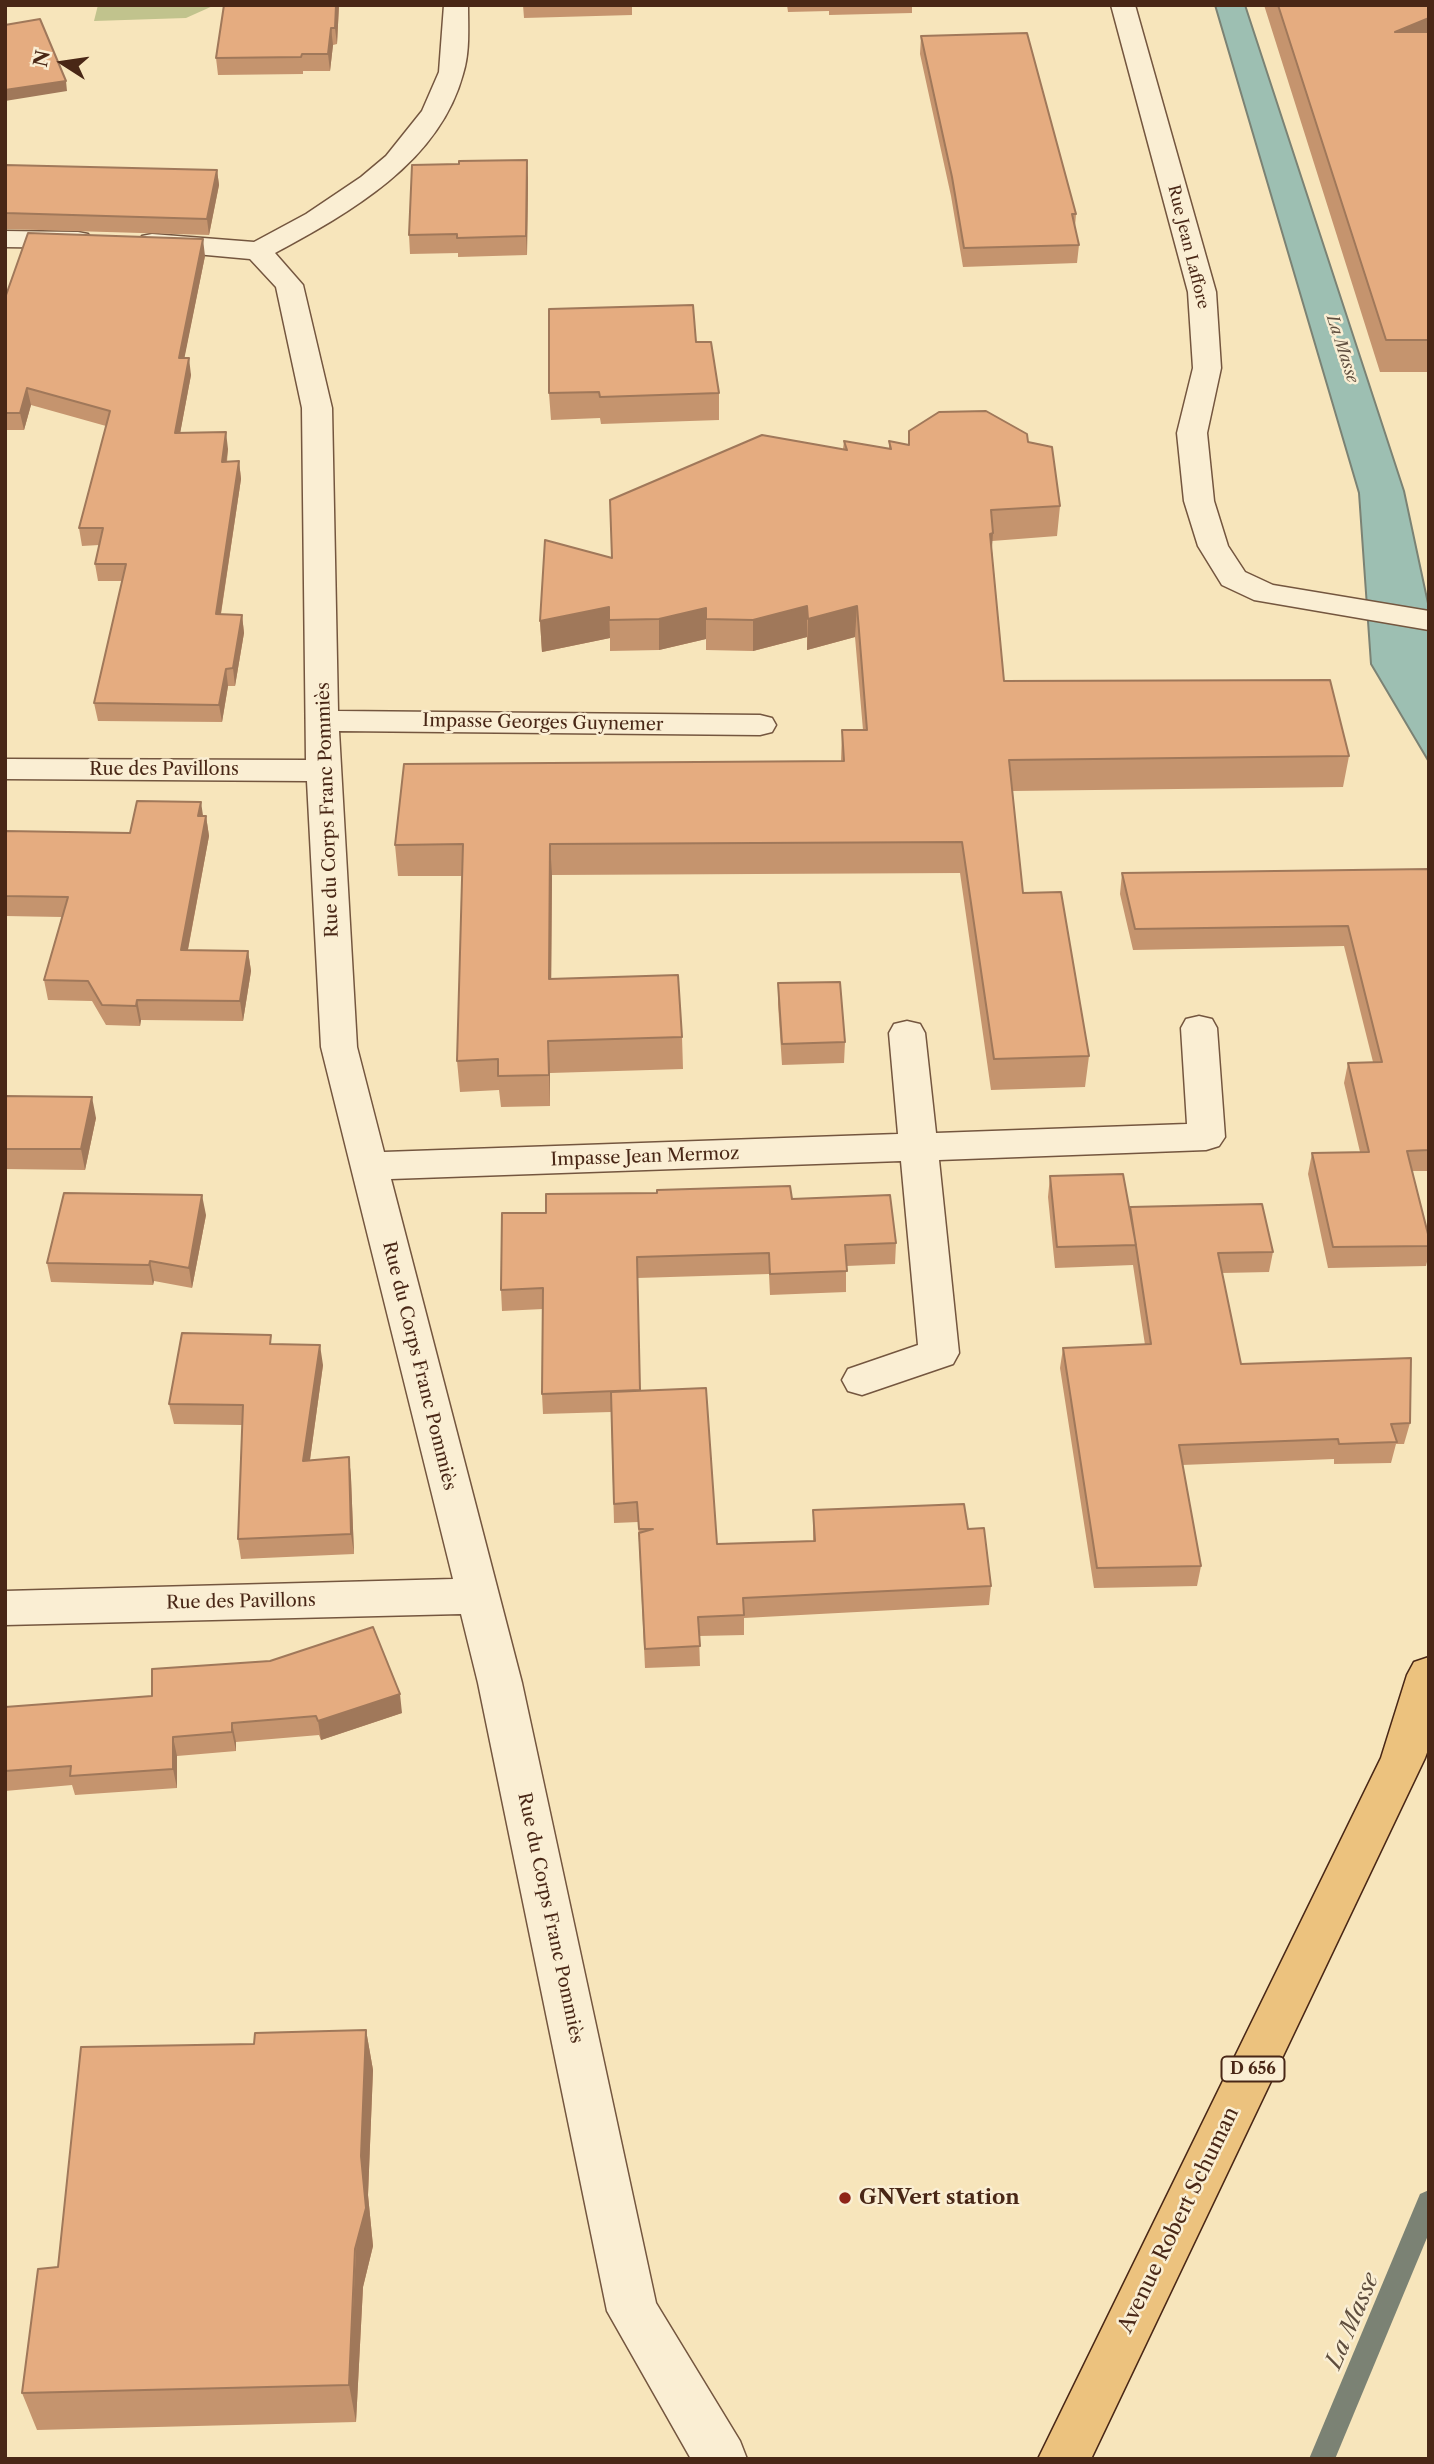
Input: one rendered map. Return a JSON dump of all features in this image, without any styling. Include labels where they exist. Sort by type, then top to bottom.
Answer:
[{"type":"main road","name":"Avenue Robert Schuman","points":[[1064,2459],[1403,1758],[1429,1675]]},
{"type":"street","points":[[5,239],[180,243],[258,251],[342,206],[389,170],[428,122],[450,78],[456,5]]},
{"type":"street","name":"Rue Jean Laffore","points":[[1123,5],[1202,292],[1207,368],[1192,433],[1199,501],[1213,546],[1233,578],[1265,593],[1286,599],[1429,621]]},
{"type":"street","name":"Rue du Corps Franc Pommiès","points":[[258,251],[289,285],[317,408],[325,721],[323,771],[339,1047],[503,1697],[632,2311],[721,2459]]},
{"type":"street","name":"Impasse Georges Guynemer","points":[[325,721],[760,725]]},
{"type":"street","name":"Rue des Pavillons","points":[[5,769],[323,771]]},
{"type":"street","name":"Impasse Jean Mermoz","points":[[369,1166],[1206,1136],[1199,1028]]},
{"type":"street","points":[[862,1380],[939,1353],[907,1033]]},
{"type":"street","name":"Rue des Pavillons","points":[[5,1608],[477,1596]]},
{"type":"green space","points":[[98,5],[215,5],[186,18],[94,21]]},
{"type":"water","points":[[1215,5],[1245,5],[1404,491],[1429,608],[1429,762],[1371,664],[1359,493]]},
{"type":"building","points":[[224,5],[336,5],[335,28],[331,28],[328,54],[216,58]]},
{"type":"building","points":[[1278,5],[1429,5],[1429,18],[1395,32],[1429,32],[1429,340],[1386,340]]},
{"type":"building","points":[[40,19],[66,81],[5,90],[5,25]]},
{"type":"building","points":[[1027,33],[1076,214],[1072,214],[1079,245],[964,248],[952,177],[921,36]]},
{"type":"building","points":[[527,160],[526,236],[457,238],[457,234],[409,235],[412,165]]},
{"type":"building","points":[[5,165],[217,170],[207,219],[5,213]]},
{"type":"building","points":[[28,233],[203,239],[179,358],[189,358],[175,433],[226,432],[222,462],[239,461],[216,614],[242,615],[233,668],[226,669],[219,705],[94,703],[126,564],[95,564],[103,528],[79,528],[110,411],[27,388],[20,413],[5,413],[5,298]]},
{"type":"building","points":[[693,305],[696,342],[711,342],[719,393],[600,397],[599,392],[549,393],[549,309]]},
{"type":"building","points":[[986,411],[1027,434],[1028,442],[1052,447],[1060,506],[991,510],[993,533],[990,534],[1004,681],[1330,680],[1349,756],[1009,760],[1023,893],[1061,892],[1089,1056],[994,1059],[962,842],[550,844],[549,979],[678,975],[682,1037],[548,1041],[549,1075],[498,1076],[498,1059],[457,1061],[463,844],[395,845],[404,764],[844,761],[842,730],[867,730],[857,606],[808,619],[807,606],[753,620],[706,619],[706,608],[659,619],[609,620],[609,607],[540,621],[545,540],[612,558],[610,500],[762,435],[847,450],[844,441],[891,449],[889,441],[909,445],[909,431],[939,412]]},
{"type":"building","points":[[137,801],[201,802],[198,816],[206,816],[181,950],[248,951],[240,1001],[137,1000],[136,1006],[102,1005],[88,981],[44,980],[68,897],[5,896],[5,831],[130,833]]},
{"type":"building","points":[[1429,869],[1429,1150],[1407,1151],[1429,1246],[1333,1247],[1312,1153],[1369,1152],[1348,1063],[1382,1062],[1348,926],[1135,929],[1122,873]]},
{"type":"building","points":[[840,982],[845,1042],[782,1044],[778,983]]},
{"type":"building","points":[[5,1096],[92,1097],[81,1149],[5,1149]]},
{"type":"building","points":[[1123,1174],[1136,1245],[1057,1247],[1050,1176]]},
{"type":"building","points":[[790,1186],[792,1199],[890,1195],[896,1243],[845,1245],[847,1271],[770,1274],[769,1253],[637,1257],[640,1390],[542,1394],[543,1288],[501,1290],[502,1213],[546,1213],[546,1194],[657,1193],[657,1190]]},
{"type":"building","points":[[64,1193],[202,1195],[189,1268],[150,1261],[149,1265],[47,1263]]},
{"type":"building","points":[[1262,1204],[1273,1252],[1218,1253],[1241,1364],[1411,1358],[1410,1423],[1391,1424],[1397,1442],[1339,1444],[1338,1439],[1179,1445],[1201,1566],[1097,1568],[1063,1348],[1151,1344],[1130,1207]]},
{"type":"building","points":[[182,1333],[271,1335],[270,1344],[320,1345],[303,1461],[349,1457],[351,1534],[238,1539],[243,1405],[169,1404]]},
{"type":"building","points":[[706,1388],[717,1544],[815,1541],[813,1510],[964,1504],[968,1529],[984,1528],[991,1586],[743,1598],[744,1615],[698,1617],[700,1646],[645,1649],[639,1533],[653,1529],[639,1529],[637,1502],[614,1504],[611,1392]]},
{"type":"building","points":[[373,1627],[400,1694],[318,1721],[316,1716],[232,1723],[232,1732],[173,1737],[173,1769],[70,1776],[71,1766],[5,1771],[5,1707],[152,1696],[152,1669],[270,1661]]},
{"type":"building","points":[[366,2030],[361,2156],[366,2208],[355,2249],[349,2385],[22,2393],[38,2269],[58,2267],[81,2047],[254,2044],[255,2033]]},
{"type":"waterway","name":"La Masse","points":[[1322,2459],[1429,2202]]},
{"type":"place","name":"GNVert station","points":[[845,2198]]}]
